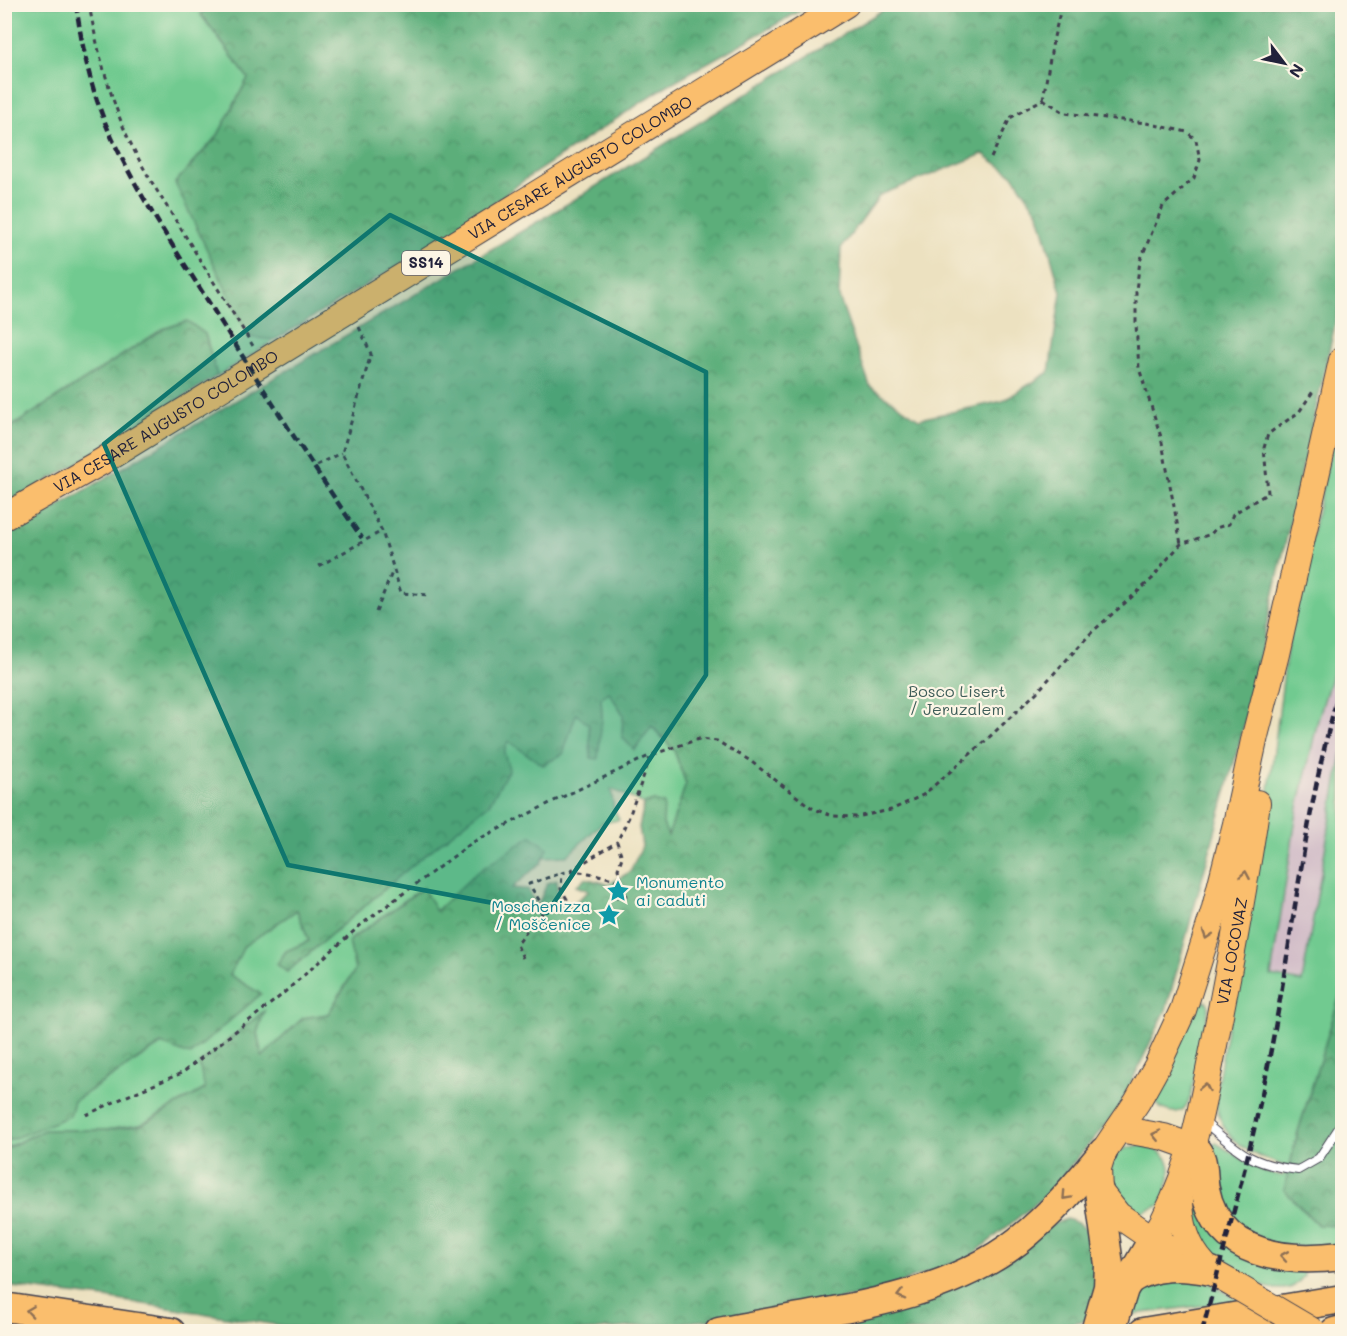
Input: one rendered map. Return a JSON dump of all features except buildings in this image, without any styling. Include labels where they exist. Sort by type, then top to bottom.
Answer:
[{"type":"highway","points":[[719,1332],[898,1296],[931,1287],[969,1271],[1017,1242],[1043,1219],[1068,1195],[1111,1140]]},
{"type":"highway","points":[[1192,1147],[1198,1151],[1201,1158],[1204,1188],[1211,1211],[1218,1225],[1231,1238],[1248,1247],[1288,1257],[1306,1259],[1342,1256]]},
{"type":"highway","points":[[1099,1191],[1109,1264],[1106,1322]]},
{"type":"highway","points":[[1106,1322],[1153,1239]]},
{"type":"highway","points":[[1128,1281],[1142,1273],[1174,1266],[1189,1266],[1211,1271]]},
{"type":"highway","points":[[1143,1332],[1342,1299]]},
{"type":"highway","points":[[4,1307],[171,1332]]},
{"type":"highway","points":[[1334,1332],[1342,1330]]},
{"type":"main road","name":"VIA CESARE AUGUSTO COLOMBO","points":[[4,517],[101,462],[264,363],[846,4]]},
{"type":"main road","name":"VIA LOCOVAZ","points":[[1099,1191],[1098,1167],[1111,1140],[1157,1066],[1183,1010],[1214,912],[1276,654],[1342,360]]},
{"type":"main road","name":"VIA LOCOVAZ","points":[[1153,1239],[1173,1204],[1181,1184],[1199,1118],[1228,975],[1254,819],[1276,654]]},
{"type":"main road","points":[[1111,1140],[1164,1137],[1192,1147]]},
{"type":"main road","points":[[1181,1184],[1180,1209],[1187,1239],[1196,1255],[1211,1271]]},
{"type":"main road","points":[[1099,1191],[1118,1215],[1153,1239],[1314,1332]]},
{"type":"lane","points":[[1199,1118],[1237,1151],[1256,1161],[1298,1170],[1319,1158],[1342,1123]]},
{"type":"path","points":[[89,4],[96,42],[110,88],[137,155],[157,193],[264,363]]},
{"type":"path","points":[[1043,99],[1062,4]]},
{"type":"path","points":[[991,158],[1010,118],[1043,99]]},
{"type":"path","points":[[1043,99],[1065,112],[1146,123],[1187,132],[1196,140],[1200,160],[1194,178],[1163,206],[1140,261],[1136,290],[1139,368],[1161,437],[1181,544]]},
{"type":"path","points":[[350,309],[371,354],[342,453],[382,531],[401,593],[429,595]]},
{"type":"path","points":[[86,1114],[183,1073],[278,998],[362,924],[473,842],[651,755],[699,739],[717,741],[749,760],[812,808],[832,816],[855,817],[891,810],[923,795],[1037,692],[1092,632],[1152,579],[1162,564],[1181,544],[1211,534],[1216,528],[1229,524],[1233,514],[1268,493],[1264,448],[1268,434],[1299,412],[1314,388]]},
{"type":"path","points":[[317,465],[342,453]]},
{"type":"path","points":[[319,566],[382,531]]},
{"type":"path","points":[[376,612],[393,568]]},
{"type":"path","points":[[544,908],[529,884],[570,871],[617,842],[629,817],[651,755]]},
{"type":"path","points":[[617,842],[622,857],[618,869],[626,897]]},
{"type":"path","points":[[570,871],[610,877],[622,884]]},
{"type":"path","points":[[523,958],[517,945],[529,928],[538,922],[544,908],[549,903],[558,907],[567,899],[561,889],[562,873]]},
{"type":"path","points":[[618,898],[612,889],[622,884]]},
{"type":"highlighted area","points":[[390,215],[706,372],[706,675],[547,913],[288,865],[104,444]]},
{"type":"shaded area","points":[[1342,642],[1342,753],[1302,983],[1271,977],[1297,812],[1318,720]]},
{"type":"green space","points":[[5,5],[209,5],[201,15],[248,78],[218,135],[175,183],[275,340],[217,376],[205,334],[187,321],[163,329],[5,431]]},
{"type":"green space","points":[[209,5],[811,5],[666,86],[527,178],[457,230],[275,340],[249,337],[175,183],[218,135],[248,78],[201,14]]},
{"type":"green space","name":"Bosco Lisert / Jeruzalem","points":[[891,5],[1342,5],[1342,294],[1242,734],[1166,1010],[1118,1110],[1047,1194],[970,1257],[872,1293],[744,1317],[577,1332],[309,1330],[105,1298],[5,1286],[5,1149],[44,1130],[106,1130],[141,1125],[205,1089],[199,1064],[264,1011],[257,1033],[262,1057],[303,1018],[328,1014],[355,970],[349,941],[423,888],[436,911],[476,873],[531,836],[548,848],[541,863],[512,888],[528,889],[537,907],[547,883],[557,880],[558,896],[566,905],[572,904],[589,891],[576,886],[585,878],[609,884],[630,872],[642,846],[639,827],[644,804],[654,801],[664,804],[663,824],[668,836],[686,784],[674,750],[652,726],[634,750],[622,737],[623,714],[609,692],[601,698],[602,718],[598,759],[591,758],[589,725],[576,714],[563,754],[543,765],[508,741],[504,753],[509,769],[489,804],[409,868],[287,972],[277,964],[286,951],[309,941],[297,910],[244,946],[230,975],[261,994],[190,1055],[161,1044],[74,1101],[70,1116],[5,1142],[5,535],[50,511],[559,209]],"holes":[[[983,154],[1013,175],[1039,214],[1061,292],[1049,372],[1003,401],[919,419],[870,386],[839,297],[841,248],[880,195]]]},
{"type":"green space","points":[[187,321],[205,334],[217,376],[68,469],[5,505],[5,431],[163,329]]},
{"type":"green space","points":[[1342,398],[1342,642],[1318,720],[1297,812],[1271,976],[1302,982],[1342,753],[1342,989],[1298,1132],[1284,1190],[1318,1225],[1342,1226],[1342,1250],[1276,1245],[1226,1221],[1211,1147],[1216,1143],[1262,1171],[1283,1176],[1287,1167],[1248,1151],[1238,1144],[1223,1125],[1215,1097],[1267,805],[1287,649]]},
{"type":"green space","points":[[609,691],[623,714],[622,737],[635,750],[651,726],[674,750],[686,784],[668,837],[654,801],[644,804],[611,789],[614,809],[619,820],[602,823],[567,856],[544,857],[547,848],[476,873],[436,912],[422,888],[349,940],[355,970],[328,1014],[303,1018],[262,1057],[257,1033],[264,1012],[205,1089],[141,1125],[106,1130],[44,1130],[5,1148],[5,1142],[162,1044],[191,1054],[260,994],[229,975],[244,946],[297,910],[309,941],[286,951],[277,964],[287,972],[409,868],[503,753],[508,741],[563,754],[576,713],[589,725],[591,757],[602,718],[601,698]]},
{"type":"green space","points":[[1342,989],[1342,1226],[1318,1225],[1284,1190],[1298,1132]]},
{"type":"green space","points":[[1200,1000],[1207,1002],[1209,1006],[1190,1098],[1182,1110],[1167,1111],[1155,1102],[1154,1092],[1194,1003]]},
{"type":"green space","points":[[1142,1145],[1163,1154],[1170,1168],[1161,1205],[1134,1213],[1107,1186],[1114,1157],[1126,1148]]},
{"type":"green space","points":[[1193,1170],[1196,1194],[1304,1272],[1304,1276],[1294,1286],[1284,1289],[1261,1285],[1235,1274],[1204,1255],[1191,1207]]},
{"type":"green space","points":[[1066,1219],[1079,1224],[1090,1233],[1100,1252],[1098,1274],[1088,1320],[1024,1332],[790,1332]]},
{"type":"green space","points":[[1193,1273],[1240,1301],[1126,1315],[1139,1285]]},
{"type":"railway","points":[[76,4],[81,38],[93,88],[122,159],[159,224],[268,396],[362,538]]},
{"type":"railway","points":[[1202,1332],[1240,1188],[1265,1080],[1310,816],[1342,682]]},
{"type":"place","name":"Monumento ai caduti","points":[[618,891]]},
{"type":"place","name":"Moschenizza / Moščenice","points":[[609,915]]}]
